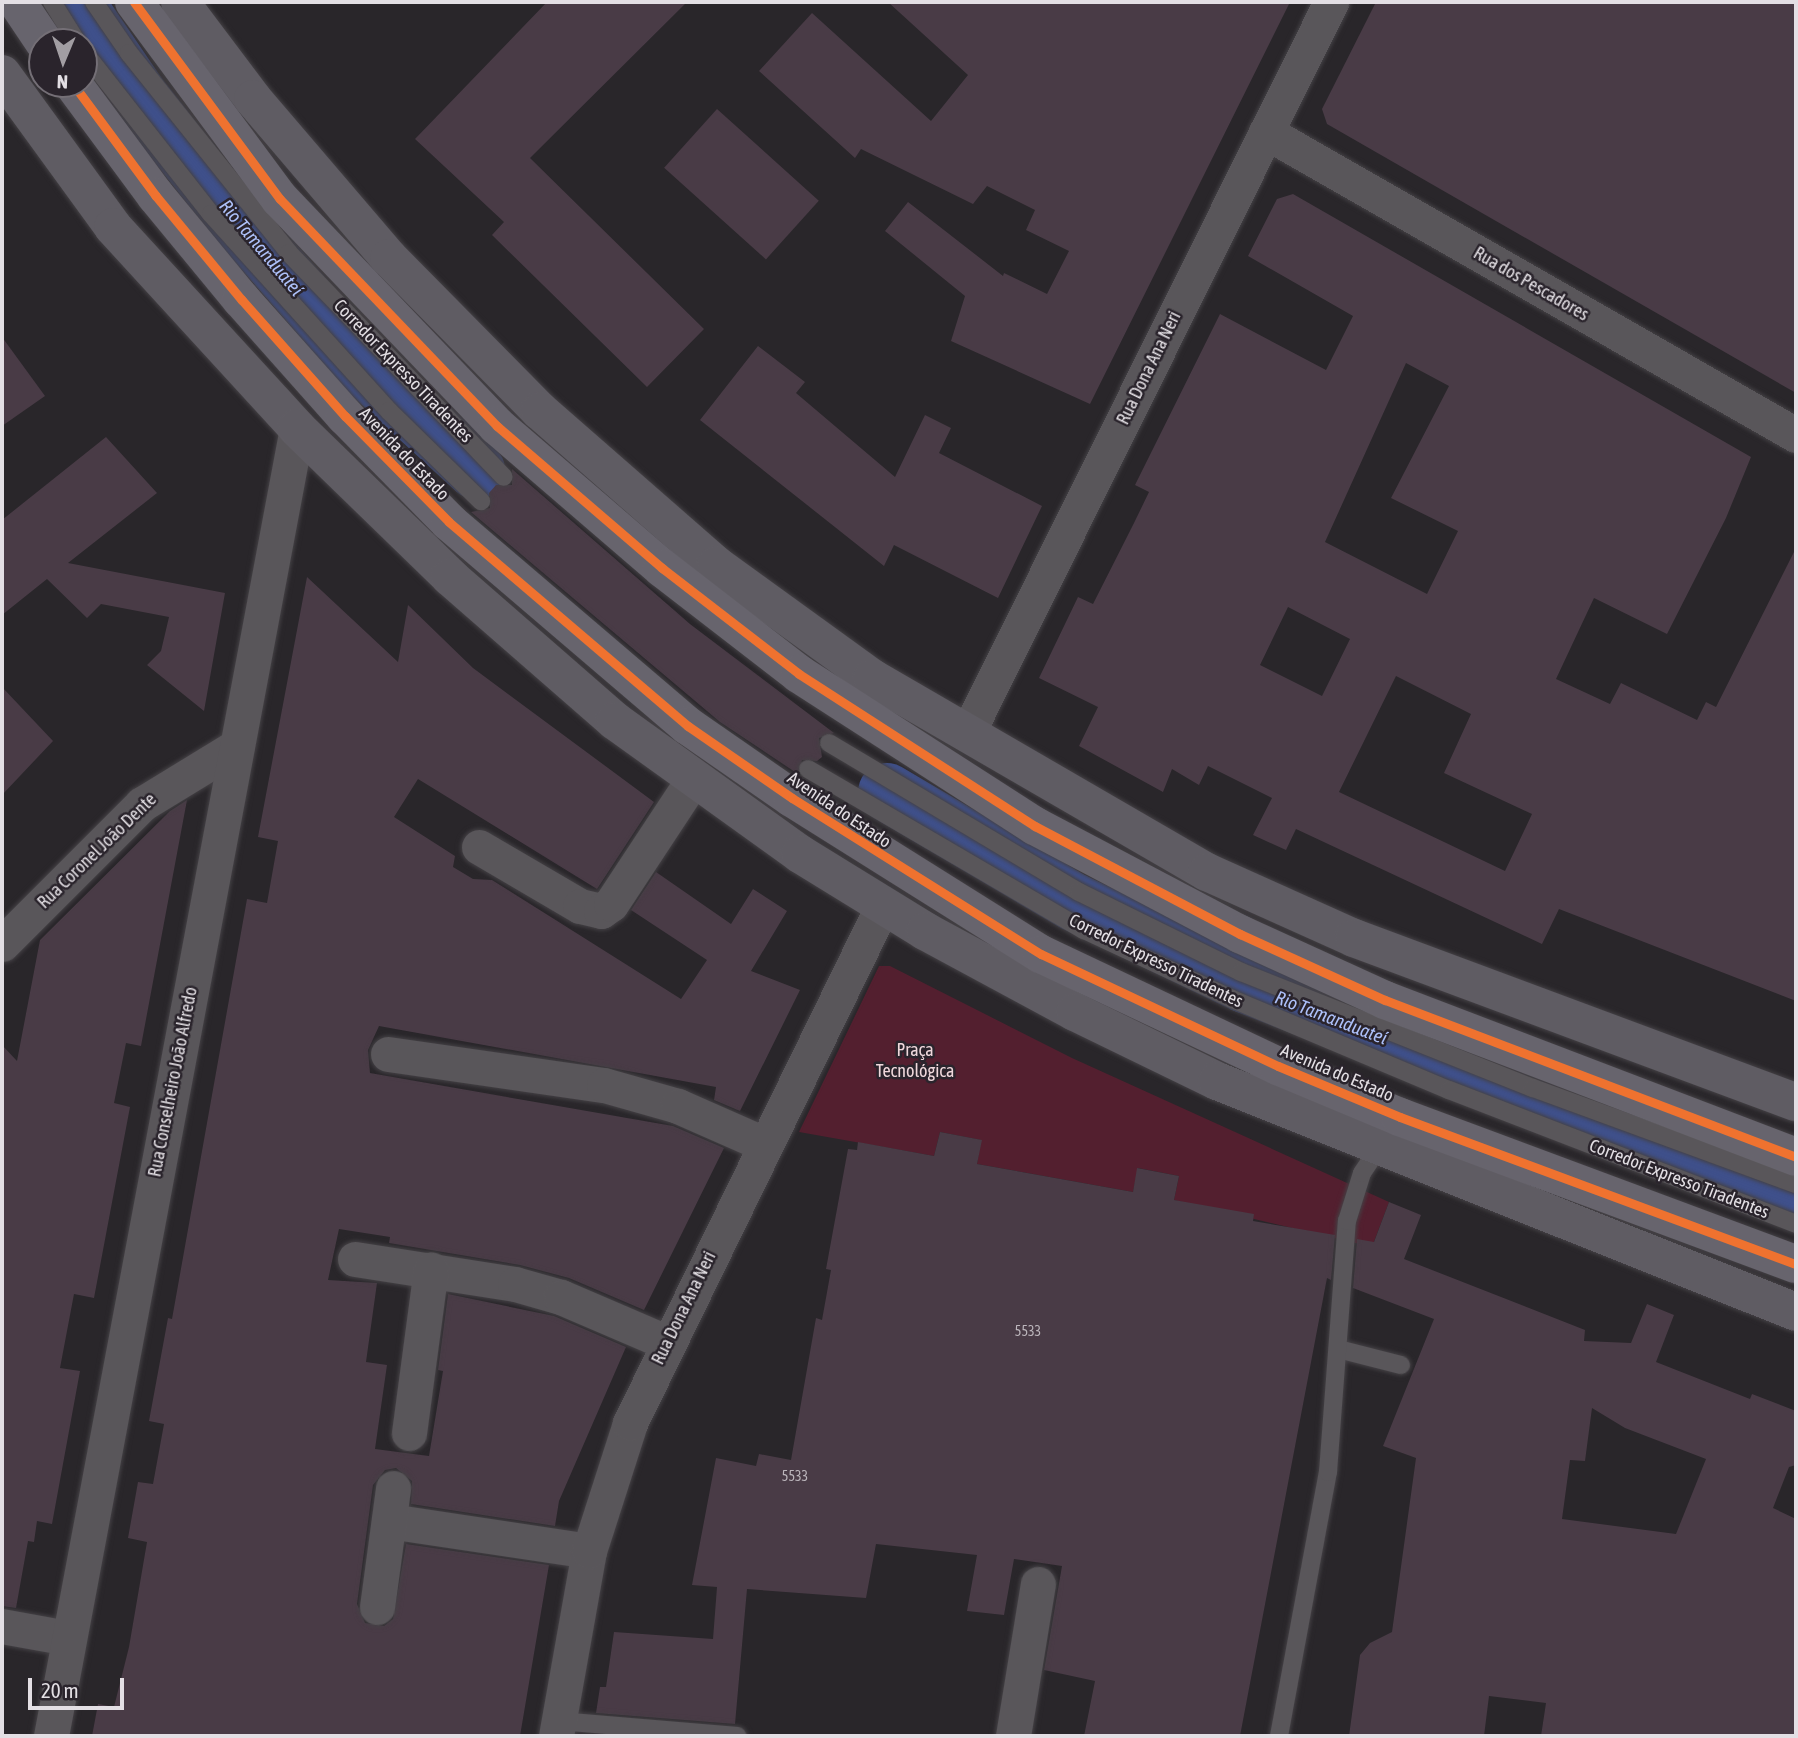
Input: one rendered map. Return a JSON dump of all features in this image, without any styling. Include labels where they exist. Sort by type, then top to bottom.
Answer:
[{"type":"highway","points":[[17,2],[35,28]]},
{"type":"highway","points":[[134,2],[281,199],[497,426],[662,568],[799,674],[1035,826],[1240,934],[1385,1000],[1796,1157]]},
{"type":"highway","name":"Avenida do Estado","points":[[83,98],[156,196],[241,299],[345,416],[449,522],[688,726],[792,798],[1041,954],[1278,1066],[1401,1117],[1796,1264]]},
{"type":"main road","points":[[180,2],[253,99],[388,258],[540,411],[726,573],[872,678],[1207,872],[1341,932],[1796,1102]]},
{"type":"main road","points":[[2,74],[113,227],[297,428],[450,578],[615,721],[800,854],[883,905],[1075,1012],[1217,1081],[1378,1149],[1796,1312]]},
{"type":"street","name":"Rua Dona Ana Neri","points":[[967,734],[1331,2]]},
{"type":"street","name":"Rua dos Pescadores","points":[[1266,132],[1796,435]]},
{"type":"street","name":"Rua Conselheiro João Alfredo","points":[[51,1736],[297,428]]},
{"type":"street","name":"Rua Coronel João Dente","points":[[2,944],[142,804],[237,746]]},
{"type":"street","points":[[479,847],[580,906],[601,911],[611,904],[694,778]]},
{"type":"street","name":"Rua Dona Ana Neri","points":[[557,1729],[589,1551],[629,1423],[666,1342],[883,905]]},
{"type":"street","points":[[388,1054],[604,1085],[678,1106],[764,1144]]},
{"type":"street","points":[[355,1259],[431,1269],[561,1297],[666,1342]]},
{"type":"street","points":[[409,1433],[431,1269]]},
{"type":"street","points":[[377,1607],[391,1504],[589,1551]]},
{"type":"street","points":[[1013,1736],[1038,1584]]},
{"type":"street","points":[[2,1626],[68,1638]]},
{"type":"lane","points":[[52,2],[68,28]]},
{"type":"lane","name":"Corredor Expresso Tiradentes","points":[[94,2],[129,54],[289,253],[504,477]]},
{"type":"lane","name":"Corredor Expresso Tiradentes","points":[[98,70],[211,214],[389,411],[481,501]]},
{"type":"lane","name":"Corredor Expresso Tiradentes","points":[[829,743],[1079,892],[1241,972],[1532,1088],[1796,1184]]},
{"type":"lane","name":"Corredor Expresso Tiradentes","points":[[808,769],[1084,929],[1220,993],[1449,1090],[1796,1224]]},
{"type":"lane","points":[[1279,1736],[1328,1472],[1347,1221],[1362,1173],[1378,1149]]},
{"type":"lane","points":[[1338,1349],[1401,1365]]},
{"type":"lane","points":[[557,1729],[737,1736]]},
{"type":"green space","name":"Praça Tecnológica","points":[[879,966],[890,966],[1072,1058],[1389,1202],[1372,1247],[1174,1200],[1179,1176],[1138,1168],[1133,1192],[977,1164],[981,1140],[940,1132],[934,1156],[799,1132]]},
{"type":"building","points":[[547,2],[687,2],[530,158],[704,329],[647,387],[492,235],[504,222],[415,139]]},
{"type":"building","points":[[888,2],[1290,2],[1090,404],[951,341],[965,296],[885,231],[908,202],[1003,276],[1004,273],[1047,294],[1069,251],[1026,230],[1035,210],[987,186],[973,204],[861,149],[855,158],[759,71],[812,13],[931,121],[968,75]]},
{"type":"building","points":[[1376,2],[1796,2],[1796,393],[1327,124],[1322,109]]},
{"type":"building","points":[[717,109],[819,201],[766,259],[664,168]]},
{"type":"building","points":[[1293,194],[1751,457],[1726,518],[1667,634],[1594,598],[1556,679],[1610,704],[1621,683],[1697,720],[1706,702],[1716,707],[1796,548],[1796,1001],[1559,909],[1542,944],[1296,829],[1286,850],[1253,835],[1272,798],[1208,766],[1199,785],[1172,769],[1163,792],[1079,746],[1098,707],[1039,678],[1078,597],[1093,604],[1134,523],[1149,492],[1135,485],[1220,314],[1326,370],[1353,316],[1248,256],[1277,199]],"holes":[[[1406,363],[1449,386],[1391,498],[1458,531],[1427,594],[1325,542]],[[1288,607],[1350,639],[1322,696],[1260,665]],[[1396,676],[1471,714],[1444,773],[1532,814],[1505,871],[1339,792]]]},
{"type":"building","points":[[2,337],[45,396],[2,426]]},
{"type":"building","points":[[758,346],[805,382],[796,393],[895,477],[925,415],[951,428],[939,453],[1042,506],[998,598],[894,545],[884,566],[700,420]]},
{"type":"building","points":[[106,437],[157,493],[68,563],[225,593],[204,711],[147,665],[161,651],[169,617],[101,604],[87,618],[47,579],[2,615],[2,520]]},
{"type":"building","points":[[512,469],[690,624],[834,733],[819,738],[822,757],[817,761],[802,760],[798,774],[720,722],[471,512],[490,508],[489,493],[496,485],[512,485]]},
{"type":"building","points":[[307,577],[398,662],[408,605],[473,668],[654,802],[597,889],[418,779],[394,817],[455,856],[453,867],[473,879],[492,880],[681,999],[707,960],[631,910],[656,872],[731,924],[753,889],[787,911],[751,971],[800,990],[740,1111],[714,1100],[716,1087],[379,1026],[368,1050],[370,1073],[673,1126],[724,1148],[644,1310],[569,1278],[520,1265],[389,1243],[390,1237],[339,1229],[328,1280],[377,1283],[366,1362],[387,1365],[375,1449],[429,1456],[443,1371],[438,1370],[448,1294],[554,1316],[626,1347],[559,1501],[555,1526],[411,1504],[412,1481],[396,1468],[385,1470],[373,1485],[357,1604],[365,1623],[384,1626],[393,1619],[406,1544],[549,1565],[520,1736],[92,1736],[98,1704],[114,1707],[129,1647],[147,1542],[128,1538],[138,1482],[153,1484],[164,1424],[149,1421],[168,1318],[172,1319],[247,899],[267,903],[278,841],[258,837]]},
{"type":"building","points":[[2,687],[53,741],[2,795]]},
{"type":"building","points":[[187,800],[141,1046],[126,1043],[114,1103],[130,1107],[94,1298],[74,1294],[60,1368],[80,1371],[52,1524],[37,1521],[34,1542],[28,1541],[16,1608],[2,1606],[2,1045],[17,1061],[40,940],[170,811]]},
{"type":"building","points":[[940,1132],[982,1140],[977,1164],[1133,1192],[1137,1168],[1179,1176],[1174,1200],[1254,1214],[1253,1221],[1335,1235],[1331,1280],[1327,1278],[1240,1736],[1084,1736],[1095,1681],[1044,1670],[1062,1566],[1014,1559],[1004,1615],[967,1611],[977,1555],[876,1544],[866,1598],[747,1589],[735,1724],[596,1713],[600,1687],[606,1687],[614,1632],[713,1639],[717,1587],[692,1585],[716,1458],[756,1466],[759,1454],[791,1460],[816,1318],[822,1320],[831,1270],[826,1269],[848,1149],[857,1150],[858,1142],[934,1156]]},
{"type":"building","points":[[1389,1202],[1421,1215],[1404,1259],[1585,1330],[1584,1341],[1631,1343],[1647,1304],[1674,1315],[1656,1362],[1750,1399],[1752,1394],[1796,1411],[1796,1465],[1789,1467],[1773,1508],[1796,1519],[1796,1736],[1541,1736],[1546,1703],[1489,1696],[1484,1736],[1349,1736],[1360,1655],[1370,1643],[1392,1632],[1416,1458],[1383,1446],[1434,1319],[1353,1288],[1357,1239],[1374,1242]],"holes":[[[1592,1408],[1625,1428],[1706,1459],[1676,1534],[1562,1519],[1570,1460],[1585,1461]]]},
{"type":"waterway","name":"Rio Tamanduateí","points":[[75,2],[138,95],[241,225],[370,373],[476,470]]},
{"type":"waterway","name":"Rio Tamanduateí","points":[[887,792],[1074,902],[1245,984],[1796,1200]]},
{"type":"cycle path","points":[[134,2],[280,199],[497,426],[662,568],[799,674],[1035,826],[1240,934],[1385,1000],[1796,1157]]},
{"type":"cycle path","points":[[83,98],[156,196],[241,299],[345,416],[449,522],[688,726],[792,798],[1041,954],[1278,1066],[1400,1117],[1796,1264]]}]
